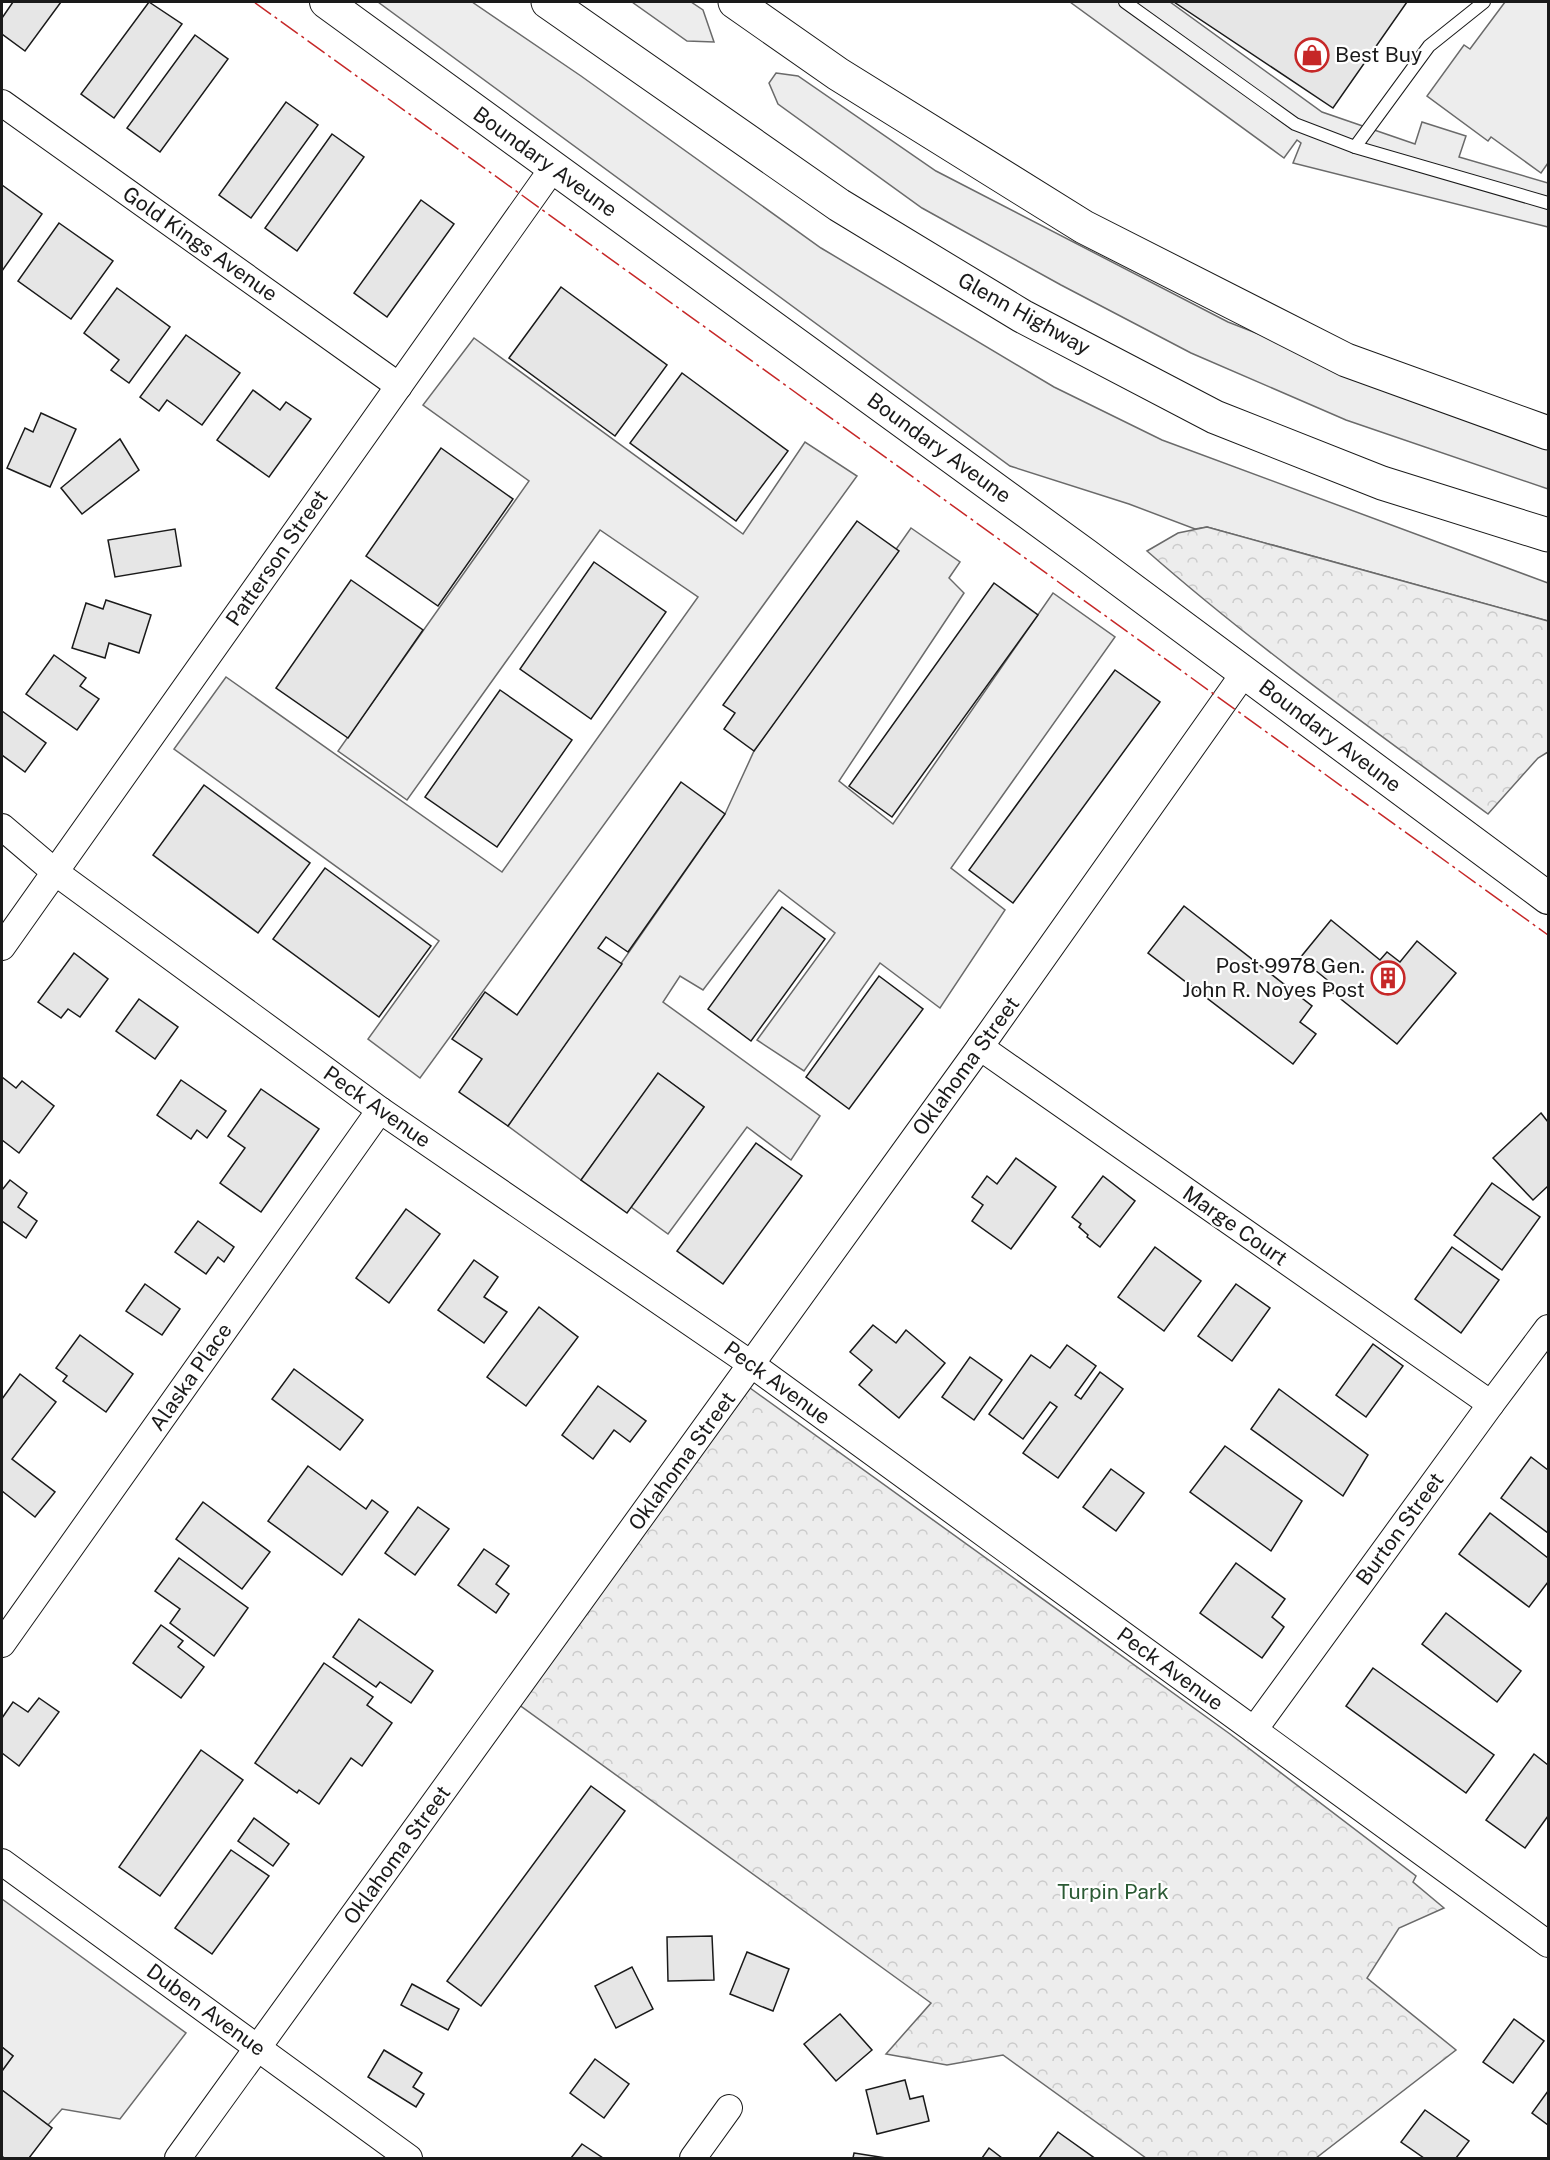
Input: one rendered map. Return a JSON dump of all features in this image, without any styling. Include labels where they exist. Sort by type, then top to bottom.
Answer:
[{"type":"highway","name":"Glenn Highway","points":[[548,2],[839,205],[1022,316],[1215,417],[1382,483],[1548,535]]},
{"type":"highway","points":[[735,2],[838,74],[1084,227],[1346,360],[1548,433]]},
{"type":"street","name":"Boundary Aveune","points":[[326,2],[1086,555],[1548,898]]},
{"type":"street","name":"Gold Kings Avenue","points":[[2,103],[399,386]]},
{"type":"street","name":"Patterson Street","points":[[2,947],[553,168]]},
{"type":"street","name":"Oklahoma Street","points":[[178,2158],[980,1047],[1245,672]]},
{"type":"street","name":"Peck Avenue","points":[[2,827],[55,872],[380,1110],[751,1364],[1548,1944]]},
{"type":"street","name":"Marge Court","points":[[980,1047],[1491,1404]]},
{"type":"street","name":"Alaska Place","points":[[2,1644],[380,1110]]},
{"type":"street","name":"Burton Street","points":[[1254,1730],[1548,1328]]},
{"type":"street","name":"Duben Avenue","points":[[2,1862],[409,2158]]},
{"type":"street","points":[[693,2158],[729,2108]]},
{"type":"lane","points":[[1125,2],[1296,124],[1355,147],[1548,203]]},
{"type":"lane","points":[[1355,147],[1429,46],[1484,2]]},
{"type":"shaded area","points":[[378,2],[472,2],[581,76],[821,248],[1054,387],[1162,440],[1548,583],[1548,621],[1207,527],[1195,529],[1129,504],[1010,466]]},
{"type":"shaded area","points":[[632,2],[691,2],[703,10],[714,42],[687,41]]},
{"type":"shaded area","points":[[1070,2],[1170,2],[1322,112],[1415,144],[1422,122],[1466,136],[1459,157],[1548,183],[1548,227],[1293,163],[1301,143],[1297,140],[1284,158]]},
{"type":"shaded area","points":[[1505,2],[1548,2],[1548,163],[1541,173],[1491,137],[1488,141],[1427,96],[1464,45],[1470,49]]},
{"type":"shaded area","points":[[776,73],[798,76],[936,171],[1228,322],[1548,447],[1548,489],[1346,420],[1191,353],[1061,285],[922,208],[778,104],[769,83]]},
{"type":"shaded area","points":[[474,338],[743,534],[805,442],[857,476],[420,1078],[368,1039],[439,941],[174,749],[226,677],[502,872],[698,597],[600,530],[407,800],[338,751],[529,481],[423,405]]},
{"type":"shaded area","points":[[911,528],[960,562],[949,578],[964,593],[839,781],[893,824],[1053,593],[1115,637],[951,868],[1005,910],[940,1008],[880,963],[804,1071],[757,1040],[835,933],[779,890],[703,990],[680,976],[663,1002],[820,1116],[791,1160],[747,1127],[668,1234],[631,1207],[704,1107],[659,1074],[581,1180],[508,1126],[725,814],[754,751]]},
{"type":"shaded area","points":[[2,1899],[186,2033],[120,2119],[62,2109],[48,2125],[2,2090],[2,2071],[13,2056],[2,2047]]},
{"type":"green space","points":[[1207,527],[1548,621],[1548,752],[1538,758],[1488,814],[1272,654],[1147,551],[1178,533]]},
{"type":"green space","name":"Turpin Park","points":[[750,1388],[1230,1734],[1416,1876],[1413,1882],[1444,1908],[1399,1928],[1367,1978],[1456,2050],[1316,2158],[1146,2158],[1003,2055],[947,2065],[886,2054],[931,2003],[518,1704]]},
{"type":"building","points":[[13,2],[61,2],[25,51],[2,34],[2,18]]},
{"type":"building","points":[[149,2],[182,24],[114,118],[81,94]]},
{"type":"building","name":"Best Buy","points":[[1174,2],[1407,2],[1333,108]]},
{"type":"building","points":[[195,35],[228,59],[160,152],[127,128]]},
{"type":"building","points":[[286,102],[318,125],[251,218],[219,195]]},
{"type":"building","points":[[332,134],[364,157],[297,251],[265,228]]},
{"type":"building","points":[[2,185],[42,214],[2,271]]},
{"type":"building","points":[[421,200],[454,224],[387,317],[354,293]]},
{"type":"building","points":[[59,223],[113,261],[71,319],[18,281]]},
{"type":"building","points":[[561,287],[667,365],[615,436],[509,358]]},
{"type":"building","points":[[117,288],[170,327],[129,383],[111,370],[119,360],[84,333]]},
{"type":"building","points":[[186,335],[240,373],[202,425],[167,400],[159,411],[140,397]]},
{"type":"building","points":[[682,373],[788,451],[736,521],[630,443]]},
{"type":"building","points":[[253,390],[280,410],[286,402],[311,419],[269,477],[217,440]]},
{"type":"building","points":[[41,413],[76,429],[50,487],[7,468],[25,428],[33,432]]},
{"type":"building","points":[[120,439],[139,470],[82,514],[61,488]]},
{"type":"building","points":[[441,448],[513,499],[438,606],[366,556]]},
{"type":"building","points":[[857,521],[899,551],[754,751],[724,729],[735,713],[723,705]]},
{"type":"building","points":[[175,529],[181,566],[115,577],[108,540]]},
{"type":"building","points":[[594,562],[666,612],[591,719],[520,669]]},
{"type":"building","points":[[351,580],[423,630],[348,738],[276,688]]},
{"type":"building","points":[[994,583],[1038,615],[892,817],[849,786]]},
{"type":"building","points":[[106,600],[151,615],[139,653],[109,643],[105,658],[72,648],[86,603],[103,609]]},
{"type":"building","points":[[54,655],[86,678],[80,686],[99,699],[77,730],[26,694]]},
{"type":"building","points":[[1115,670],[1160,702],[1013,903],[969,870]]},
{"type":"building","points":[[500,690],[572,740],[497,847],[425,797]]},
{"type":"building","points":[[2,711],[46,743],[25,772],[2,755]]},
{"type":"building","points":[[681,782],[725,814],[628,952],[606,937],[598,948],[622,964],[508,1126],[459,1092],[482,1059],[452,1039],[485,992],[517,1015]]},
{"type":"building","points":[[204,785],[310,863],[258,933],[153,855]]},
{"type":"building","points":[[325,868],[431,946],[379,1017],[273,939]]},
{"type":"building","points":[[1184,906],[1312,1006],[1300,1022],[1316,1034],[1293,1064],[1148,953]]},
{"type":"building","points":[[782,907],[825,939],[751,1041],[708,1009]]},
{"type":"building","name":"Post 9978 Gen. John R. Noyes Post","points":[[1331,920],[1380,960],[1387,952],[1400,962],[1417,941],[1456,973],[1397,1044],[1327,988],[1331,983],[1300,958]]},
{"type":"building","points":[[74,953],[108,979],[80,1017],[68,1009],[61,1018],[38,1002]]},
{"type":"building","points":[[879,976],[923,1009],[849,1109],[806,1077]]},
{"type":"building","points":[[139,999],[178,1027],[155,1059],[116,1031]]},
{"type":"building","points":[[658,1073],[704,1107],[627,1213],[581,1180]]},
{"type":"building","points":[[2,1077],[16,1088],[22,1081],[54,1106],[19,1153],[2,1140]]},
{"type":"building","points":[[181,1080],[226,1111],[207,1138],[197,1130],[191,1139],[157,1115]]},
{"type":"building","points":[[261,1089],[319,1129],[261,1212],[220,1183],[245,1148],[228,1136]]},
{"type":"building","points":[[1541,1113],[1548,1122],[1548,1186],[1533,1200],[1493,1158]]},
{"type":"building","points":[[756,1143],[802,1176],[723,1284],[677,1251]]},
{"type":"building","points":[[1016,1158],[1056,1187],[1011,1249],[972,1221],[983,1205],[972,1197],[987,1176],[997,1184]]},
{"type":"building","points":[[1103,1176],[1135,1201],[1100,1247],[1087,1237],[1088,1235],[1079,1227],[1081,1224],[1072,1217]]},
{"type":"building","points":[[10,1180],[27,1193],[18,1207],[37,1221],[26,1238],[2,1221],[2,1190]]},
{"type":"building","points":[[1492,1183],[1540,1217],[1502,1270],[1454,1235]]},
{"type":"building","points":[[406,1209],[440,1234],[389,1303],[356,1278]]},
{"type":"building","points":[[198,1221],[234,1247],[224,1262],[218,1257],[206,1274],[175,1252]]},
{"type":"building","points":[[1155,1247],[1201,1281],[1164,1331],[1118,1297]]},
{"type":"building","points":[[1452,1247],[1499,1280],[1461,1333],[1415,1299]]},
{"type":"building","points":[[474,1260],[498,1277],[484,1297],[507,1312],[484,1343],[438,1310]]},
{"type":"building","points":[[145,1284],[180,1309],[162,1335],[126,1311]]},
{"type":"building","points":[[1236,1284],[1270,1308],[1232,1361],[1198,1336]]},
{"type":"building","points":[[539,1307],[578,1337],[526,1406],[487,1377]]},
{"type":"building","points":[[873,1325],[896,1343],[906,1330],[945,1363],[899,1418],[859,1385],[872,1370],[850,1352]]},
{"type":"building","points":[[80,1335],[133,1374],[106,1412],[63,1381],[67,1376],[56,1368]]},
{"type":"building","points":[[1373,1344],[1403,1366],[1366,1417],[1336,1395]]},
{"type":"building","points":[[1067,1345],[1096,1366],[1075,1395],[1081,1399],[1100,1372],[1123,1389],[1058,1478],[1023,1453],[1057,1407],[1050,1402],[1023,1439],[989,1414],[1031,1355],[1050,1368]]},
{"type":"building","points":[[970,1357],[1002,1380],[974,1420],[942,1397]]},
{"type":"building","points":[[294,1369],[363,1420],[340,1450],[272,1399]]},
{"type":"building","points":[[20,1374],[56,1402],[12,1459],[55,1492],[35,1517],[2,1491],[2,1399]]},
{"type":"building","points":[[598,1386],[646,1421],[630,1442],[614,1430],[593,1459],[562,1435]]},
{"type":"building","points":[[1279,1389],[1368,1455],[1343,1496],[1251,1429]]},
{"type":"building","points":[[1225,1446],[1302,1501],[1271,1551],[1190,1492]]},
{"type":"building","points":[[1531,1457],[1548,1470],[1548,1533],[1501,1498]]},
{"type":"building","points":[[308,1466],[366,1509],[372,1500],[388,1512],[342,1575],[268,1521]]},
{"type":"building","points":[[1111,1469],[1144,1493],[1116,1531],[1083,1507]]},
{"type":"building","points":[[203,1502],[270,1552],[242,1589],[176,1539]]},
{"type":"building","points":[[418,1507],[449,1529],[415,1575],[385,1553]]},
{"type":"building","points":[[1490,1513],[1548,1558],[1548,1582],[1529,1607],[1459,1554]]},
{"type":"building","points":[[484,1549],[509,1566],[496,1584],[509,1594],[496,1613],[458,1585]]},
{"type":"building","points":[[179,1558],[248,1608],[214,1656],[170,1623],[180,1609],[155,1591]]},
{"type":"building","points":[[1236,1563],[1285,1599],[1272,1617],[1284,1627],[1262,1658],[1200,1613]]},
{"type":"building","points":[[1446,1613],[1521,1671],[1497,1702],[1422,1644]]},
{"type":"building","points":[[359,1619],[433,1671],[411,1703],[380,1682],[376,1687],[333,1657]]},
{"type":"building","points":[[161,1625],[183,1641],[178,1647],[204,1667],[181,1698],[133,1663]]},
{"type":"building","points":[[324,1663],[373,1697],[367,1705],[392,1723],[362,1766],[351,1758],[319,1804],[299,1790],[297,1793],[255,1763]]},
{"type":"building","points":[[1373,1668],[1494,1755],[1466,1793],[1346,1706]]},
{"type":"building","points":[[39,1698],[59,1712],[19,1766],[2,1753],[2,1718],[13,1702],[28,1712]]},
{"type":"building","points":[[201,1750],[243,1780],[160,1896],[119,1867]]},
{"type":"building","points":[[1534,1754],[1548,1765],[1548,1816],[1525,1848],[1486,1820]]},
{"type":"building","points":[[591,1786],[625,1811],[481,2006],[447,1981]]},
{"type":"building","points":[[254,1818],[289,1844],[273,1866],[238,1841]]},
{"type":"building","points":[[231,1850],[269,1876],[212,1954],[175,1928]]},
{"type":"building","points":[[712,1936],[714,1980],[668,1981],[667,1937]]},
{"type":"building","points":[[747,1952],[789,1969],[773,2011],[730,1994]]},
{"type":"building","points":[[632,1967],[653,2009],[616,2028],[595,1986]]},
{"type":"building","points":[[412,1984],[459,2009],[448,2030],[401,2005]]},
{"type":"building","points":[[840,2014],[872,2050],[836,2081],[804,2044]]},
{"type":"building","points":[[1514,2019],[1544,2041],[1513,2083],[1483,2062]]},
{"type":"building","points":[[2,2047],[13,2056],[2,2071]]},
{"type":"building","points":[[384,2050],[422,2073],[413,2087],[424,2094],[416,2107],[368,2077]]},
{"type":"building","points":[[595,2059],[629,2084],[604,2118],[570,2093]]},
{"type":"building","points":[[905,2080],[910,2099],[923,2096],[929,2121],[877,2134],[866,2090]]},
{"type":"building","points":[[2,2090],[52,2128],[29,2158],[4,2158],[2,2156]]},
{"type":"building","points":[[1548,2091],[1548,2125],[1532,2113]]},
{"type":"building","points":[[1425,2110],[1469,2141],[1456,2158],[1424,2158],[1401,2142]]},
{"type":"building","points":[[1058,2132],[1093,2157],[1039,2158]]},
{"type":"building","points":[[582,2144],[603,2158],[571,2158]]},
{"type":"building","points":[[989,2148],[1002,2158],[982,2158]]},
{"type":"building","points":[[854,2153],[886,2158],[853,2158]]},
{"type":"power","points":[[254,2],[1548,935]]},
{"type":"place","name":"Best Buy","points":[[1312,55]]},
{"type":"place","name":"Post 9978 Gen. John R. Noyes Post","points":[[1388,978]]}]
